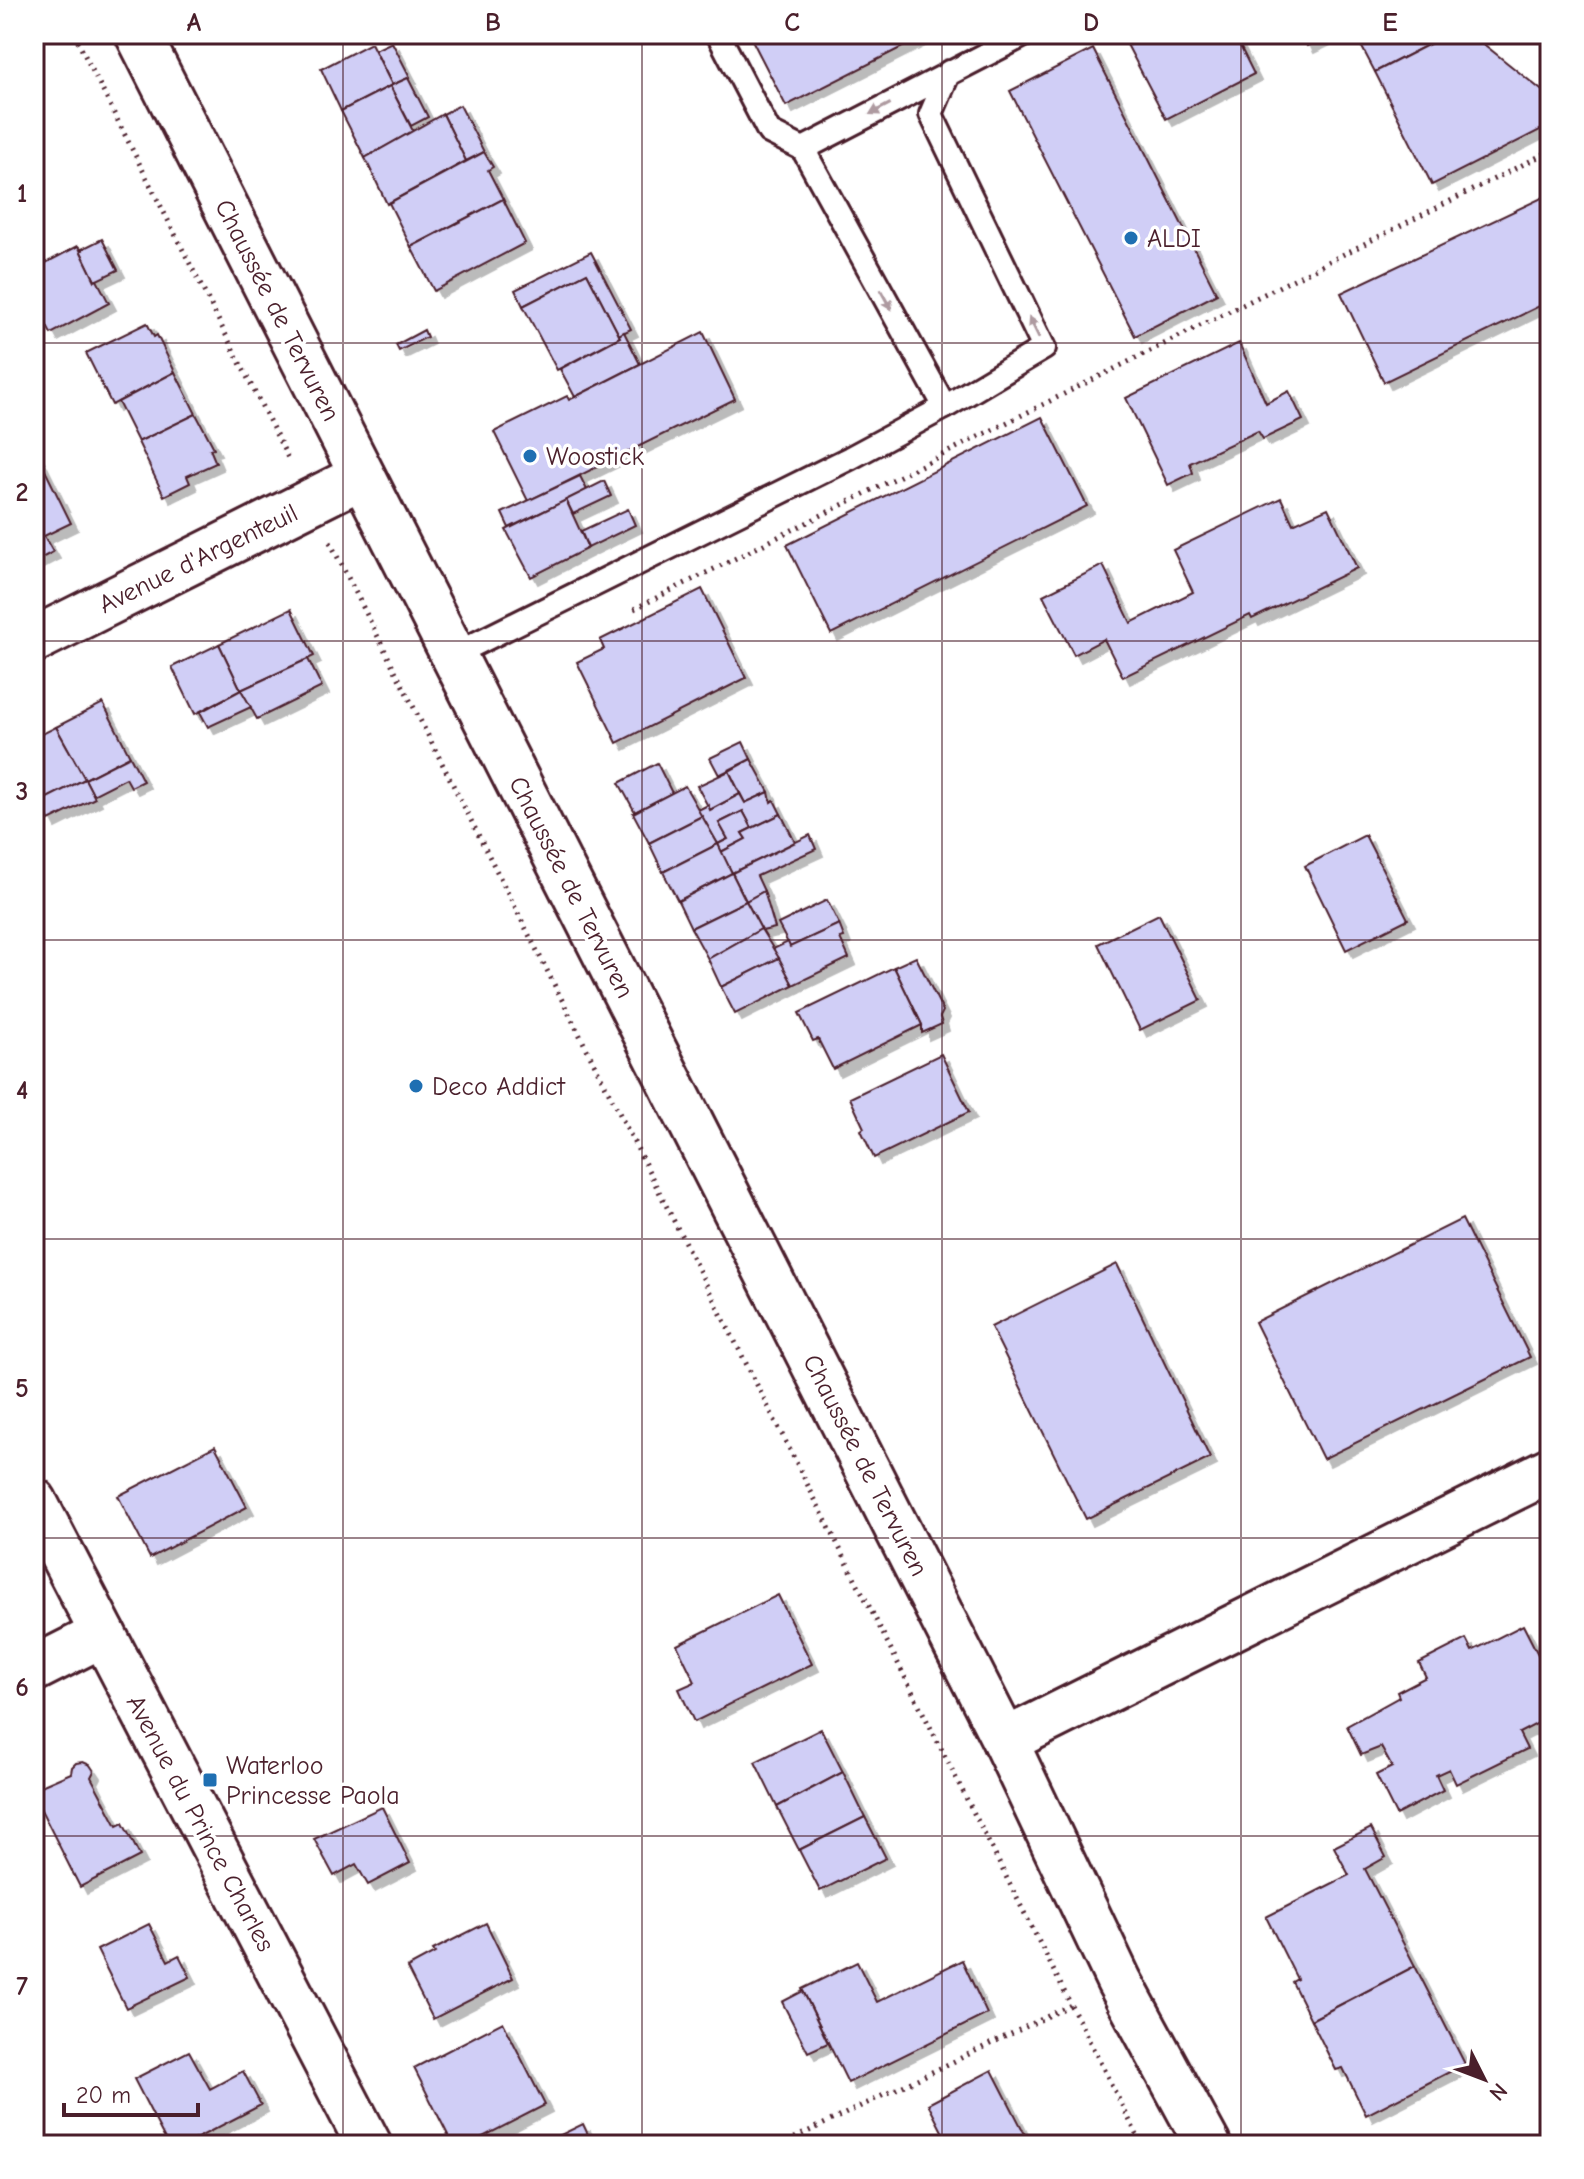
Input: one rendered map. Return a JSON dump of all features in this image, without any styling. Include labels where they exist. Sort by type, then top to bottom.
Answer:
[{"type":"main road","name":"Chaussée de Tervuren","points":[[138,34],[1005,1741],[1119,1981],[1208,2145]]},
{"type":"main road","name":"Avenue d'Argenteuil","points":[[34,640],[362,476]]},
{"type":"main road","points":[[1005,1741],[1550,1470]]},
{"type":"main road","name":"Avenue du Prince Charles","points":[[34,1501],[369,2145]]},
{"type":"main road","points":[[34,1669],[103,1634]]},
{"type":"lane","points":[[718,34],[769,132],[803,149],[945,407]]},
{"type":"lane","points":[[803,149],[1026,34]]},
{"type":"lane","points":[[453,655],[850,458],[945,407],[1044,348],[931,114],[949,72]]},
{"type":"path","points":[[74,34],[1142,2145]]},
{"type":"path","points":[[634,609],[1550,151]]},
{"type":"path","points":[[780,2145],[1119,1981]]},
{"type":"building","points":[[749,34],[928,34],[786,106]]},
{"type":"building","points":[[1234,34],[1254,74],[1166,119],[1122,35]]},
{"type":"building","points":[[1301,34],[1332,34],[1307,46]]},
{"type":"building","points":[[1355,34],[1449,34],[1375,72]]},
{"type":"building","points":[[1449,34],[1471,34],[1550,97],[1550,125],[1432,185],[1375,72]]},
{"type":"building","points":[[392,42],[410,77],[392,85],[375,50]]},
{"type":"building","points":[[371,43],[392,85],[341,111],[321,69]]},
{"type":"building","points":[[1093,49],[1217,294],[1135,336],[1010,91]]},
{"type":"building","points":[[408,78],[428,117],[411,126],[390,86]]},
{"type":"building","points":[[390,86],[413,131],[365,158],[341,111]]},
{"type":"building","points":[[460,105],[484,152],[466,161],[443,114]]},
{"type":"building","points":[[443,114],[466,161],[387,204],[365,158]]},
{"type":"building","points":[[484,152],[493,167],[488,170],[503,199],[411,247],[389,203]]},
{"type":"building","points":[[1550,194],[1550,301],[1384,382],[1341,293]]},
{"type":"building","points":[[503,199],[525,243],[434,291],[411,247]]},
{"type":"building","points":[[102,239],[118,270],[95,281],[80,250]]},
{"type":"building","points":[[78,246],[109,303],[51,334],[34,301],[34,269]]},
{"type":"building","points":[[591,252],[631,329],[619,335],[587,273],[523,306],[515,290]]},
{"type":"building","points":[[587,273],[620,337],[557,370],[523,306]]},
{"type":"building","points":[[147,323],[154,337],[157,335],[175,372],[112,405],[86,353]]},
{"type":"building","points":[[424,330],[427,337],[399,351],[396,345]]},
{"type":"building","points":[[624,332],[640,364],[575,397],[560,369]]},
{"type":"building","points":[[703,332],[735,399],[528,501],[494,432],[567,396],[569,400]]},
{"type":"building","points":[[1239,343],[1266,403],[1289,391],[1303,420],[1263,439],[1258,431],[1190,463],[1193,473],[1168,485],[1126,398]]},
{"type":"building","points":[[175,372],[196,414],[138,442],[118,402]]},
{"type":"building","points":[[196,414],[214,448],[210,449],[216,463],[187,476],[190,483],[164,496],[138,442]]},
{"type":"building","points":[[1042,417],[1087,506],[831,634],[787,545]]},
{"type":"building","points":[[34,448],[71,523],[44,536],[53,552],[34,562]]},
{"type":"building","points":[[580,476],[587,490],[509,528],[502,513]]},
{"type":"building","points":[[604,481],[611,496],[573,514],[566,500]]},
{"type":"building","points":[[1281,498],[1293,524],[1328,508],[1357,568],[1252,619],[1250,615],[1123,677],[1104,639],[1074,655],[1043,595],[1103,565],[1131,623],[1193,592],[1173,550]]},
{"type":"building","points":[[566,500],[588,548],[531,577],[506,530]]},
{"type":"building","points":[[628,509],[635,525],[588,548],[581,531]]},
{"type":"building","points":[[702,589],[746,678],[617,743],[577,662],[604,649],[600,640]]},
{"type":"building","points":[[291,609],[314,656],[241,690],[219,644]]},
{"type":"building","points":[[219,644],[241,690],[195,714],[172,667]]},
{"type":"building","points":[[308,659],[322,687],[257,719],[241,690]]},
{"type":"building","points":[[241,690],[251,707],[208,727],[200,712]]},
{"type":"building","points":[[103,703],[130,756],[85,779],[56,727]]},
{"type":"building","points":[[56,727],[85,779],[38,803],[34,795],[34,738]]},
{"type":"building","points":[[743,742],[751,759],[719,775],[710,758]]},
{"type":"building","points":[[130,756],[143,781],[131,787],[126,778],[93,795],[85,779]]},
{"type":"building","points":[[751,759],[769,792],[745,803],[729,771]]},
{"type":"building","points":[[657,763],[672,793],[635,812],[619,783]]},
{"type":"building","points":[[729,771],[740,794],[710,810],[697,786]]},
{"type":"building","points":[[85,779],[95,798],[49,821],[39,802]]},
{"type":"building","points":[[685,786],[702,816],[649,843],[633,813]]},
{"type":"building","points":[[769,792],[771,802],[774,800],[781,814],[752,828],[743,811],[719,823],[728,839],[718,844],[698,810],[708,805],[710,810],[740,794],[745,803]]},
{"type":"building","points":[[743,811],[752,828],[742,833],[746,839],[721,852],[718,844],[728,839],[719,823]]},
{"type":"building","points":[[781,814],[795,842],[732,873],[721,852],[746,839],[742,833]]},
{"type":"building","points":[[702,816],[718,844],[663,872],[649,843]]},
{"type":"building","points":[[810,835],[816,849],[757,876],[764,891],[746,901],[732,873]]},
{"type":"building","points":[[1365,835],[1408,919],[1346,950],[1305,866]]},
{"type":"building","points":[[718,844],[732,873],[678,901],[663,872]]},
{"type":"building","points":[[732,873],[746,901],[691,928],[678,901]]},
{"type":"building","points":[[764,891],[775,928],[762,931],[746,901]]},
{"type":"building","points":[[827,900],[839,924],[790,947],[778,924]]},
{"type":"building","points":[[746,901],[761,929],[708,959],[691,928]]},
{"type":"building","points":[[1159,914],[1201,1000],[1140,1030],[1098,944]]},
{"type":"building","points":[[839,924],[844,937],[840,938],[849,958],[793,985],[773,949],[788,942],[790,947]]},
{"type":"building","points":[[761,929],[779,958],[721,987],[708,959]]},
{"type":"building","points":[[916,957],[943,1011],[940,1017],[942,1024],[922,1033],[922,1025],[894,967]]},
{"type":"building","points":[[779,958],[793,985],[735,1014],[721,987]]},
{"type":"building","points":[[894,967],[922,1025],[833,1069],[818,1039],[813,1041],[799,1013]]},
{"type":"building","points":[[941,1054],[969,1112],[874,1158],[850,1098]]},
{"type":"building","points":[[1462,1219],[1530,1357],[1323,1459],[1255,1322]]},
{"type":"building","points":[[1117,1264],[1210,1458],[1086,1519],[991,1327]]},
{"type":"building","points":[[215,1446],[247,1507],[150,1558],[118,1496]]},
{"type":"building","points":[[778,1595],[812,1664],[694,1722],[679,1689],[695,1682],[677,1645]]},
{"type":"building","points":[[1523,1625],[1550,1678],[1550,1717],[1519,1733],[1527,1749],[1456,1784],[1449,1769],[1436,1775],[1443,1790],[1396,1815],[1376,1775],[1392,1767],[1381,1747],[1361,1755],[1347,1726],[1399,1697],[1397,1692],[1426,1677],[1419,1663],[1466,1639],[1472,1651]]},
{"type":"building","points":[[821,1729],[843,1772],[777,1807],[755,1762]]},
{"type":"building","points":[[83,1762],[94,1771],[91,1777],[117,1826],[123,1823],[140,1856],[80,1887],[34,1796],[34,1789],[71,1773],[76,1763]]},
{"type":"building","points":[[843,1772],[865,1817],[799,1850],[777,1807]]},
{"type":"building","points":[[382,1807],[410,1863],[368,1885],[356,1864],[334,1876],[314,1839]]},
{"type":"building","points":[[865,1817],[886,1858],[820,1891],[799,1850]]},
{"type":"building","points":[[1371,1828],[1386,1857],[1365,1869],[1415,1966],[1311,2020],[1292,1982],[1297,1979],[1266,1917],[1349,1875],[1334,1847]]},
{"type":"building","points":[[486,1923],[513,1978],[433,2019],[407,1968],[435,1953],[433,1950]]},
{"type":"building","points":[[149,1924],[168,1961],[179,1955],[190,1977],[126,2008],[97,1950]]},
{"type":"building","points":[[962,1960],[987,2014],[848,2083],[802,1989],[857,1962],[877,2002]]},
{"type":"building","points":[[1415,1966],[1465,2064],[1366,2115],[1343,2068],[1336,2070],[1311,2020]]},
{"type":"building","points":[[803,1991],[828,2043],[808,2052],[782,2002]]},
{"type":"building","points":[[503,2022],[545,2105],[467,2145],[453,2145],[414,2068]]},
{"type":"building","points":[[189,2051],[210,2089],[243,2071],[261,2105],[184,2145],[168,2145],[134,2079]]},
{"type":"building","points":[[992,2070],[1030,2144],[949,2145],[928,2104]]},
{"type":"building","points":[[583,2124],[593,2145],[540,2145]]},
{"type":"place","name":"ALDI","points":[[1131,238]]},
{"type":"place","name":"Woostick","points":[[530,456]]},
{"type":"place","name":"Deco Addict","points":[[416,1086]]},
{"type":"place","name":"Waterloo Princesse Paola","points":[[210,1780]]}]
